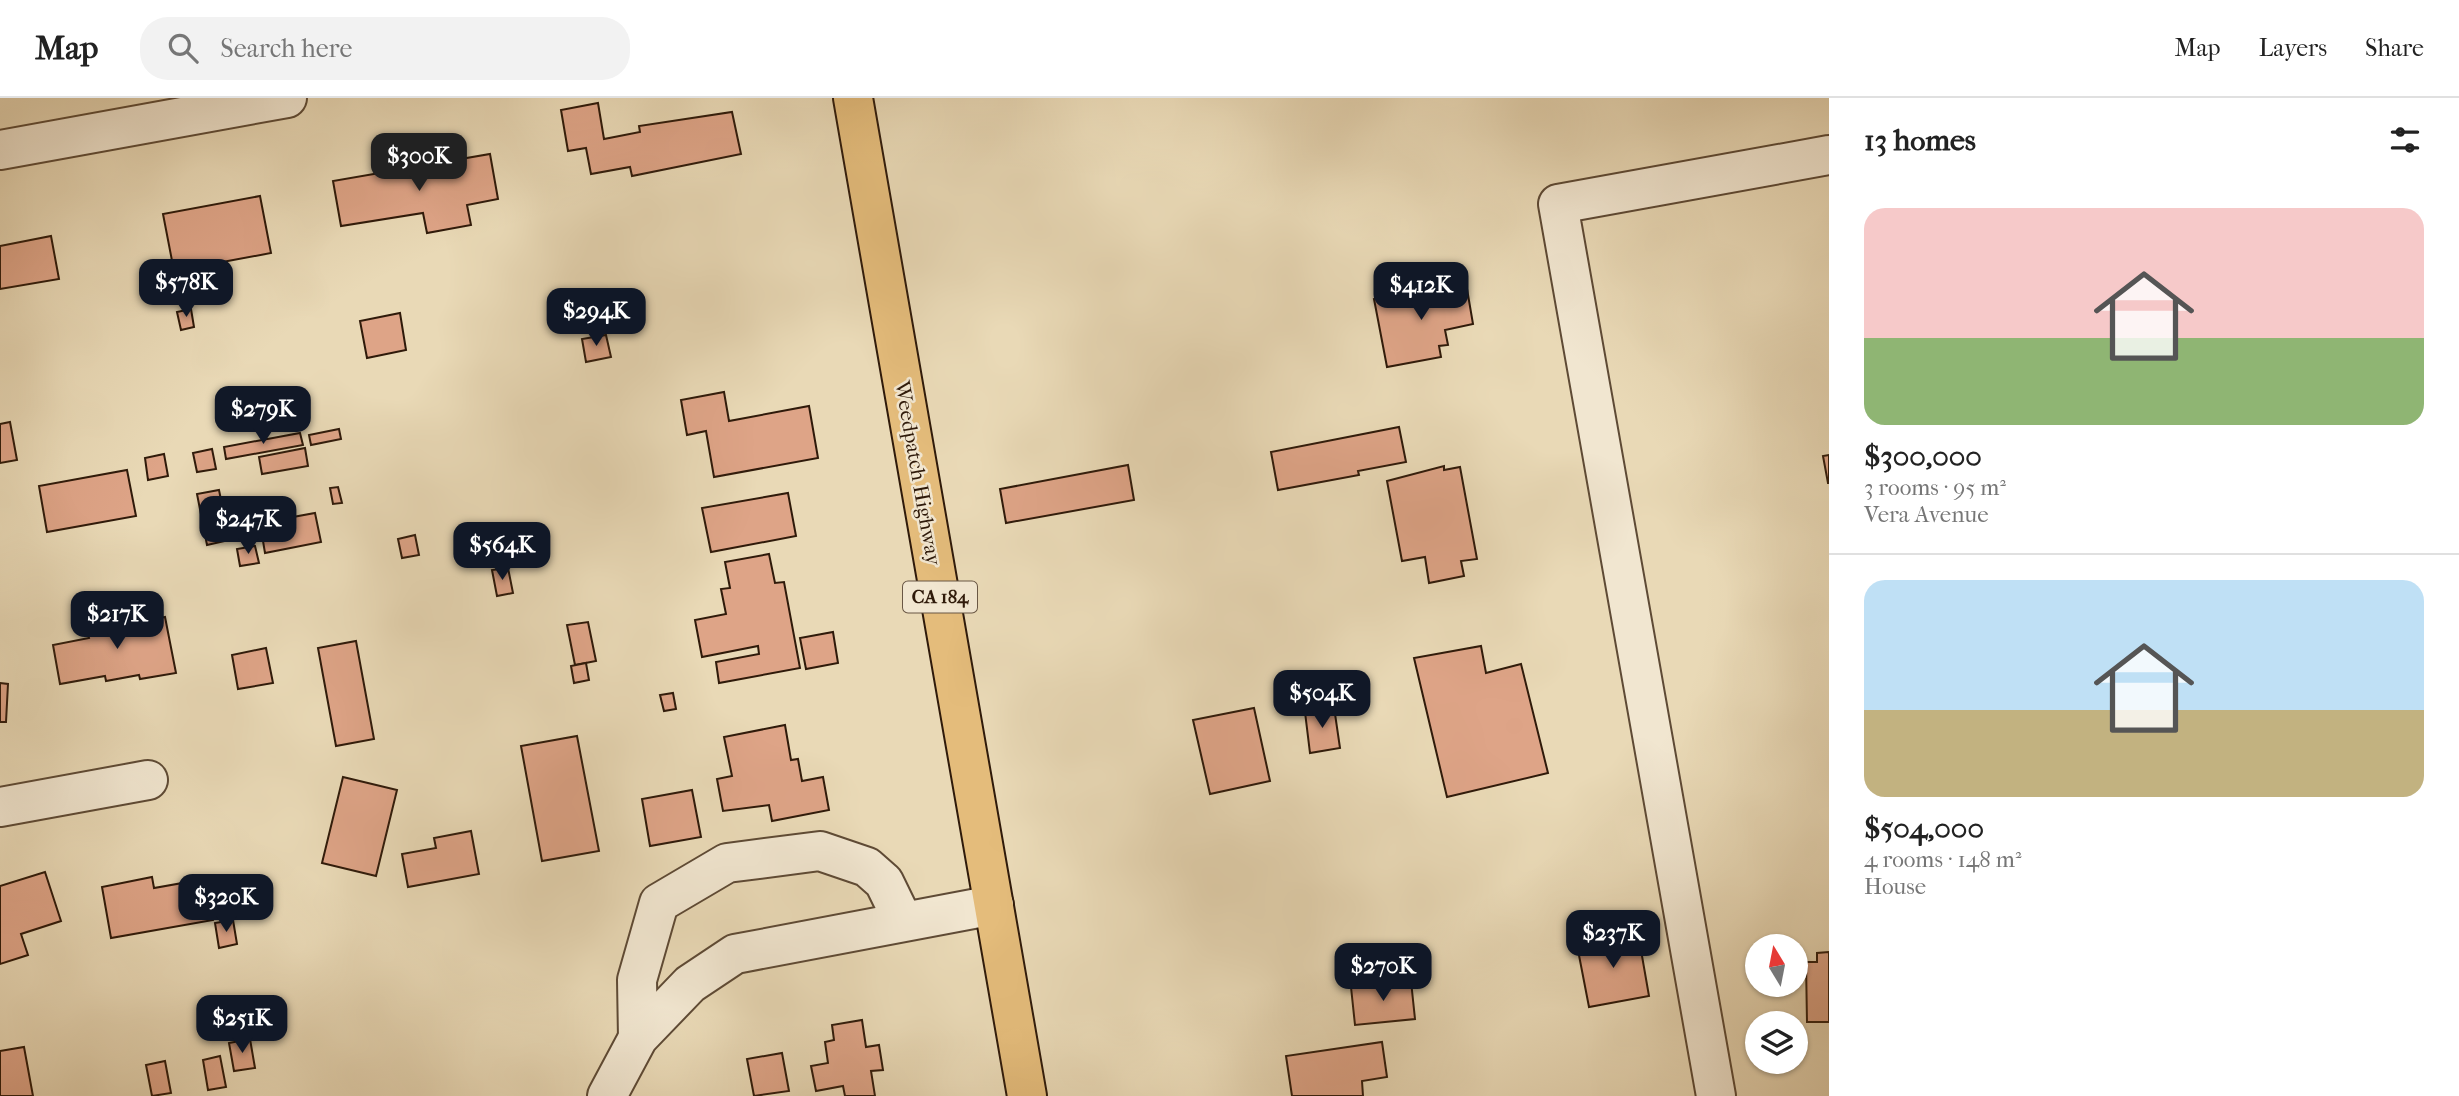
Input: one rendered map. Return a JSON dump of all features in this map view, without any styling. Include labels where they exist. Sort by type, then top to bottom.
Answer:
[{"type":"main road","name":"Weedpatch Highway","points":[[853,98],[1027,1096]]},
{"type":"street","points":[[0,150],[287,98]]},
{"type":"street","points":[[1716,1096],[1558,204],[1829,155]]},
{"type":"street","points":[[0,807],[148,780]]},
{"type":"street","points":[[638,1038],[637,980],[659,903],[727,863],[820,850],[867,867],[884,882],[903,921]]},
{"type":"street","points":[[607,1096],[638,1038],[690,984],[735,954],[994,905]]},
{"type":"building","points":[[598,103],[604,139],[640,132],[639,126],[732,112],[741,154],[632,176],[630,167],[591,174],[586,148],[568,151],[561,110]]},
{"type":"building","points":[[490,154],[498,199],[467,205],[471,225],[427,233],[423,213],[341,226],[333,181]]},
{"type":"building","points":[[260,196],[271,253],[174,271],[163,214]]},
{"type":"building","points":[[51,236],[59,279],[0,289],[0,246]]},
{"type":"building","points":[[1466,283],[1473,324],[1445,330],[1448,345],[1439,346],[1441,357],[1387,367],[1374,299]]},
{"type":"building","points":[[191,309],[194,327],[181,330],[177,312]]},
{"type":"building","points":[[400,313],[406,350],[367,358],[360,321]]},
{"type":"building","points":[[606,335],[611,357],[586,362],[582,339]]},
{"type":"building","points":[[724,392],[729,421],[809,406],[818,458],[714,477],[706,431],[687,435],[681,400]]},
{"type":"building","points":[[10,422],[17,460],[0,463],[0,424]]},
{"type":"building","points":[[1399,427],[1406,462],[1358,471],[1359,475],[1278,490],[1271,452]]},
{"type":"building","points":[[339,429],[341,439],[311,445],[309,435]]},
{"type":"building","points":[[300,433],[303,445],[226,459],[224,447]]},
{"type":"building","points":[[305,448],[308,466],[262,474],[259,457]]},
{"type":"building","points":[[212,449],[216,469],[197,472],[193,453]]},
{"type":"building","points":[[164,454],[168,476],[148,480],[145,458]]},
{"type":"building","points":[[1829,455],[1829,483],[1828,483],[1823,456]]},
{"type":"building","points":[[1128,465],[1134,500],[1006,523],[1000,489]]},
{"type":"building","points":[[1444,466],[1444,470],[1460,467],[1477,559],[1461,561],[1464,576],[1429,583],[1425,557],[1402,561],[1387,481]]},
{"type":"building","points":[[127,470],[136,516],[47,532],[39,486]]},
{"type":"building","points":[[338,487],[342,503],[333,504],[330,488]]},
{"type":"building","points":[[219,490],[229,540],[207,545],[197,494]]},
{"type":"building","points":[[788,493],[796,536],[711,552],[702,508]]},
{"type":"building","points":[[315,513],[321,542],[265,553],[260,523]]},
{"type":"building","points":[[415,535],[419,555],[402,558],[398,539]]},
{"type":"building","points":[[255,546],[259,563],[240,566],[237,549]]},
{"type":"building","points":[[769,554],[775,583],[784,582],[800,668],[719,683],[716,662],[759,654],[758,646],[702,657],[695,620],[726,614],[721,589],[730,588],[725,562]]},
{"type":"building","points":[[508,568],[513,593],[497,596],[492,570]]},
{"type":"building","points":[[122,612],[125,630],[130,629],[130,624],[165,617],[176,673],[140,679],[139,675],[106,681],[105,676],[60,684],[53,645],[89,638],[85,619]]},
{"type":"building","points":[[588,622],[596,661],[575,665],[567,625]]},
{"type":"building","points":[[833,632],[838,663],[806,669],[800,638]]},
{"type":"building","points":[[356,641],[374,739],[336,746],[318,648]]},
{"type":"building","points":[[1481,646],[1486,673],[1521,664],[1548,773],[1447,797],[1414,658]]},
{"type":"building","points":[[266,648],[273,683],[238,689],[232,655]]},
{"type":"building","points":[[586,663],[589,680],[574,683],[571,666]]},
{"type":"building","points":[[0,683],[8,684],[6,722],[0,722]]},
{"type":"building","points":[[673,693],[676,709],[664,711],[660,695]]},
{"type":"building","points":[[1334,707],[1340,748],[1310,753],[1305,712]]},
{"type":"building","points":[[1254,708],[1270,781],[1210,794],[1193,720]]},
{"type":"building","points":[[785,725],[791,760],[798,759],[802,781],[823,777],[829,810],[772,821],[769,805],[723,811],[717,779],[732,776],[724,737]]},
{"type":"building","points":[[577,736],[599,851],[542,861],[521,746]]},
{"type":"building","points":[[343,777],[397,790],[376,876],[322,863]]},
{"type":"building","points":[[692,790],[701,837],[650,846],[642,799]]},
{"type":"building","points":[[471,831],[479,874],[408,887],[402,854],[436,848],[434,838]]},
{"type":"building","points":[[45,872],[61,921],[21,934],[28,955],[0,964],[0,886]]},
{"type":"building","points":[[152,877],[154,888],[205,879],[213,920],[111,938],[102,887]]},
{"type":"building","points":[[233,920],[237,944],[219,948],[215,923]]},
{"type":"building","points":[[1638,933],[1649,996],[1589,1007],[1577,945]]},
{"type":"building","points":[[1829,952],[1829,1022],[1808,1022],[1808,962],[1817,962],[1817,953]]},
{"type":"building","points":[[1411,981],[1415,1019],[1355,1025],[1351,987]]},
{"type":"building","points":[[862,1020],[866,1047],[879,1045],[883,1070],[871,1071],[875,1096],[845,1096],[843,1086],[816,1091],[811,1066],[828,1063],[825,1042],[834,1040],[832,1025]]},
{"type":"building","points":[[250,1039],[255,1068],[234,1071],[229,1043]]},
{"type":"building","points":[[1382,1042],[1387,1077],[1362,1081],[1363,1096],[1292,1096],[1286,1056]]},
{"type":"building","points":[[24,1047],[33,1096],[0,1096],[0,1051]]},
{"type":"building","points":[[782,1053],[789,1091],[754,1096],[747,1059]]},
{"type":"building","points":[[220,1056],[226,1087],[208,1090],[203,1060]]},
{"type":"building","points":[[165,1061],[171,1093],[152,1096],[146,1065]]}]
